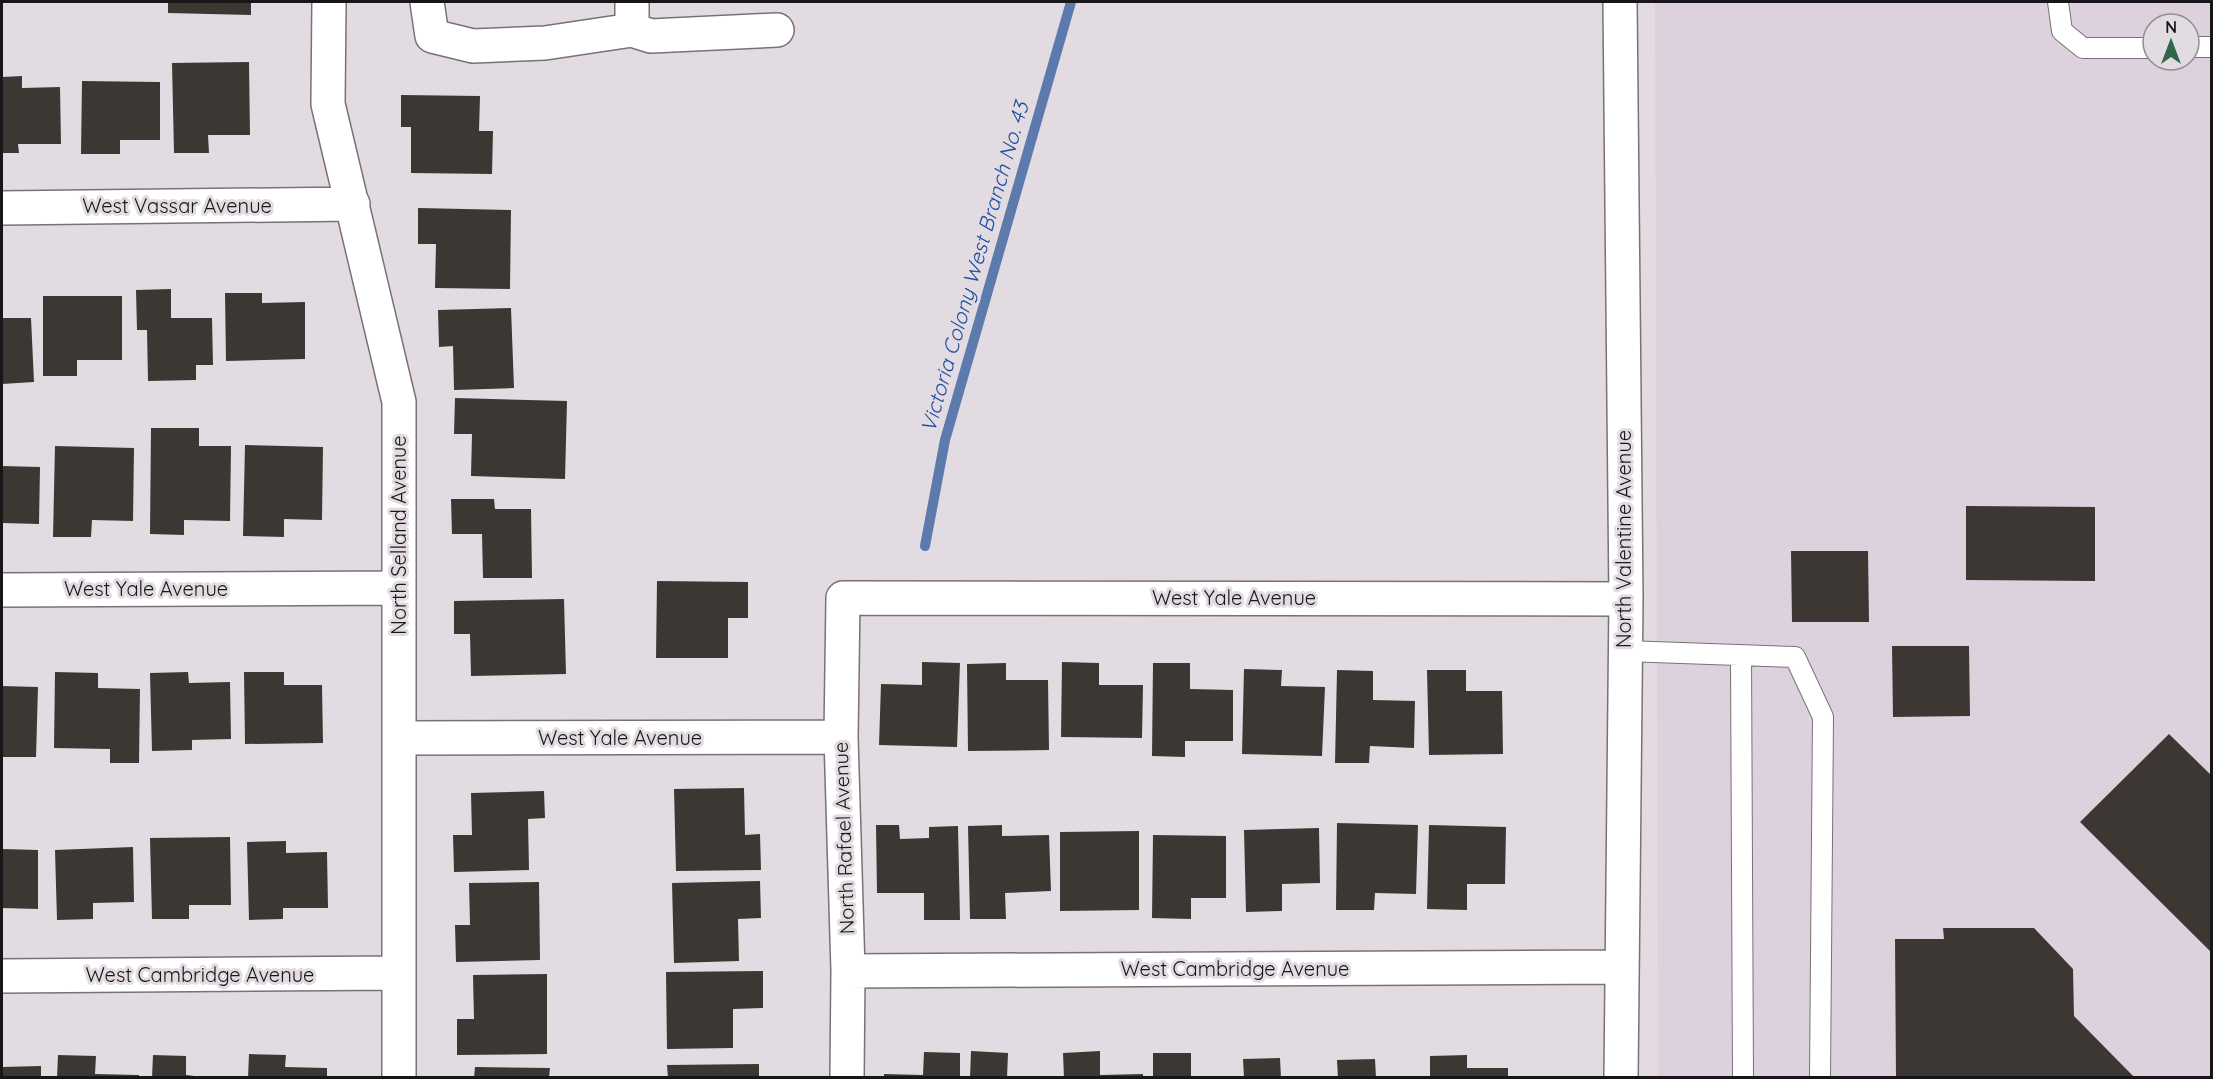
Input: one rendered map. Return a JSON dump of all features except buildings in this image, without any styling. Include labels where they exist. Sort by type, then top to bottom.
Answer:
[{"type":"street","name":"North Selland Avenue","points":[[329,2],[328,104],[399,402],[399,1077]]},
{"type":"street","points":[[427,2],[432,36],[473,46],[544,43],[632,16],[651,36],[777,30]]},
{"type":"street","name":"North Valentine Avenue","points":[[1620,2],[1626,599],[1621,1077]]},
{"type":"street","name":"West Vassar Avenue","points":[[2,207],[352,204]]},
{"type":"street","name":"West Yale Avenue","points":[[2,590],[399,588]]},
{"type":"street","name":"West Yale Avenue","points":[[843,598],[1626,599]]},
{"type":"street","name":"North Rafael Avenue","points":[[843,598],[841,737],[848,971],[847,1077]]},
{"type":"street","name":"West Yale Avenue","points":[[399,738],[841,737]]},
{"type":"street","name":"West Cambridge Avenue","points":[[848,971],[1622,967]]},
{"type":"street","name":"West Cambridge Avenue","points":[[2,976],[399,973]]},
{"type":"lane","points":[[2058,2],[2062,31],[2083,48],[2141,48]]},
{"type":"lane","points":[[1625,651],[1795,657],[1824,717],[1820,1077]]},
{"type":"lane","points":[[1740,656],[1743,1077]]},
{"type":"shaded area","points":[[1655,2],[2211,2],[2211,1077],[1658,1077]]},
{"type":"waterway","name":"Victoria Colony West Branch No. 43","points":[[925,546],[945,440],[1071,2]]}]
